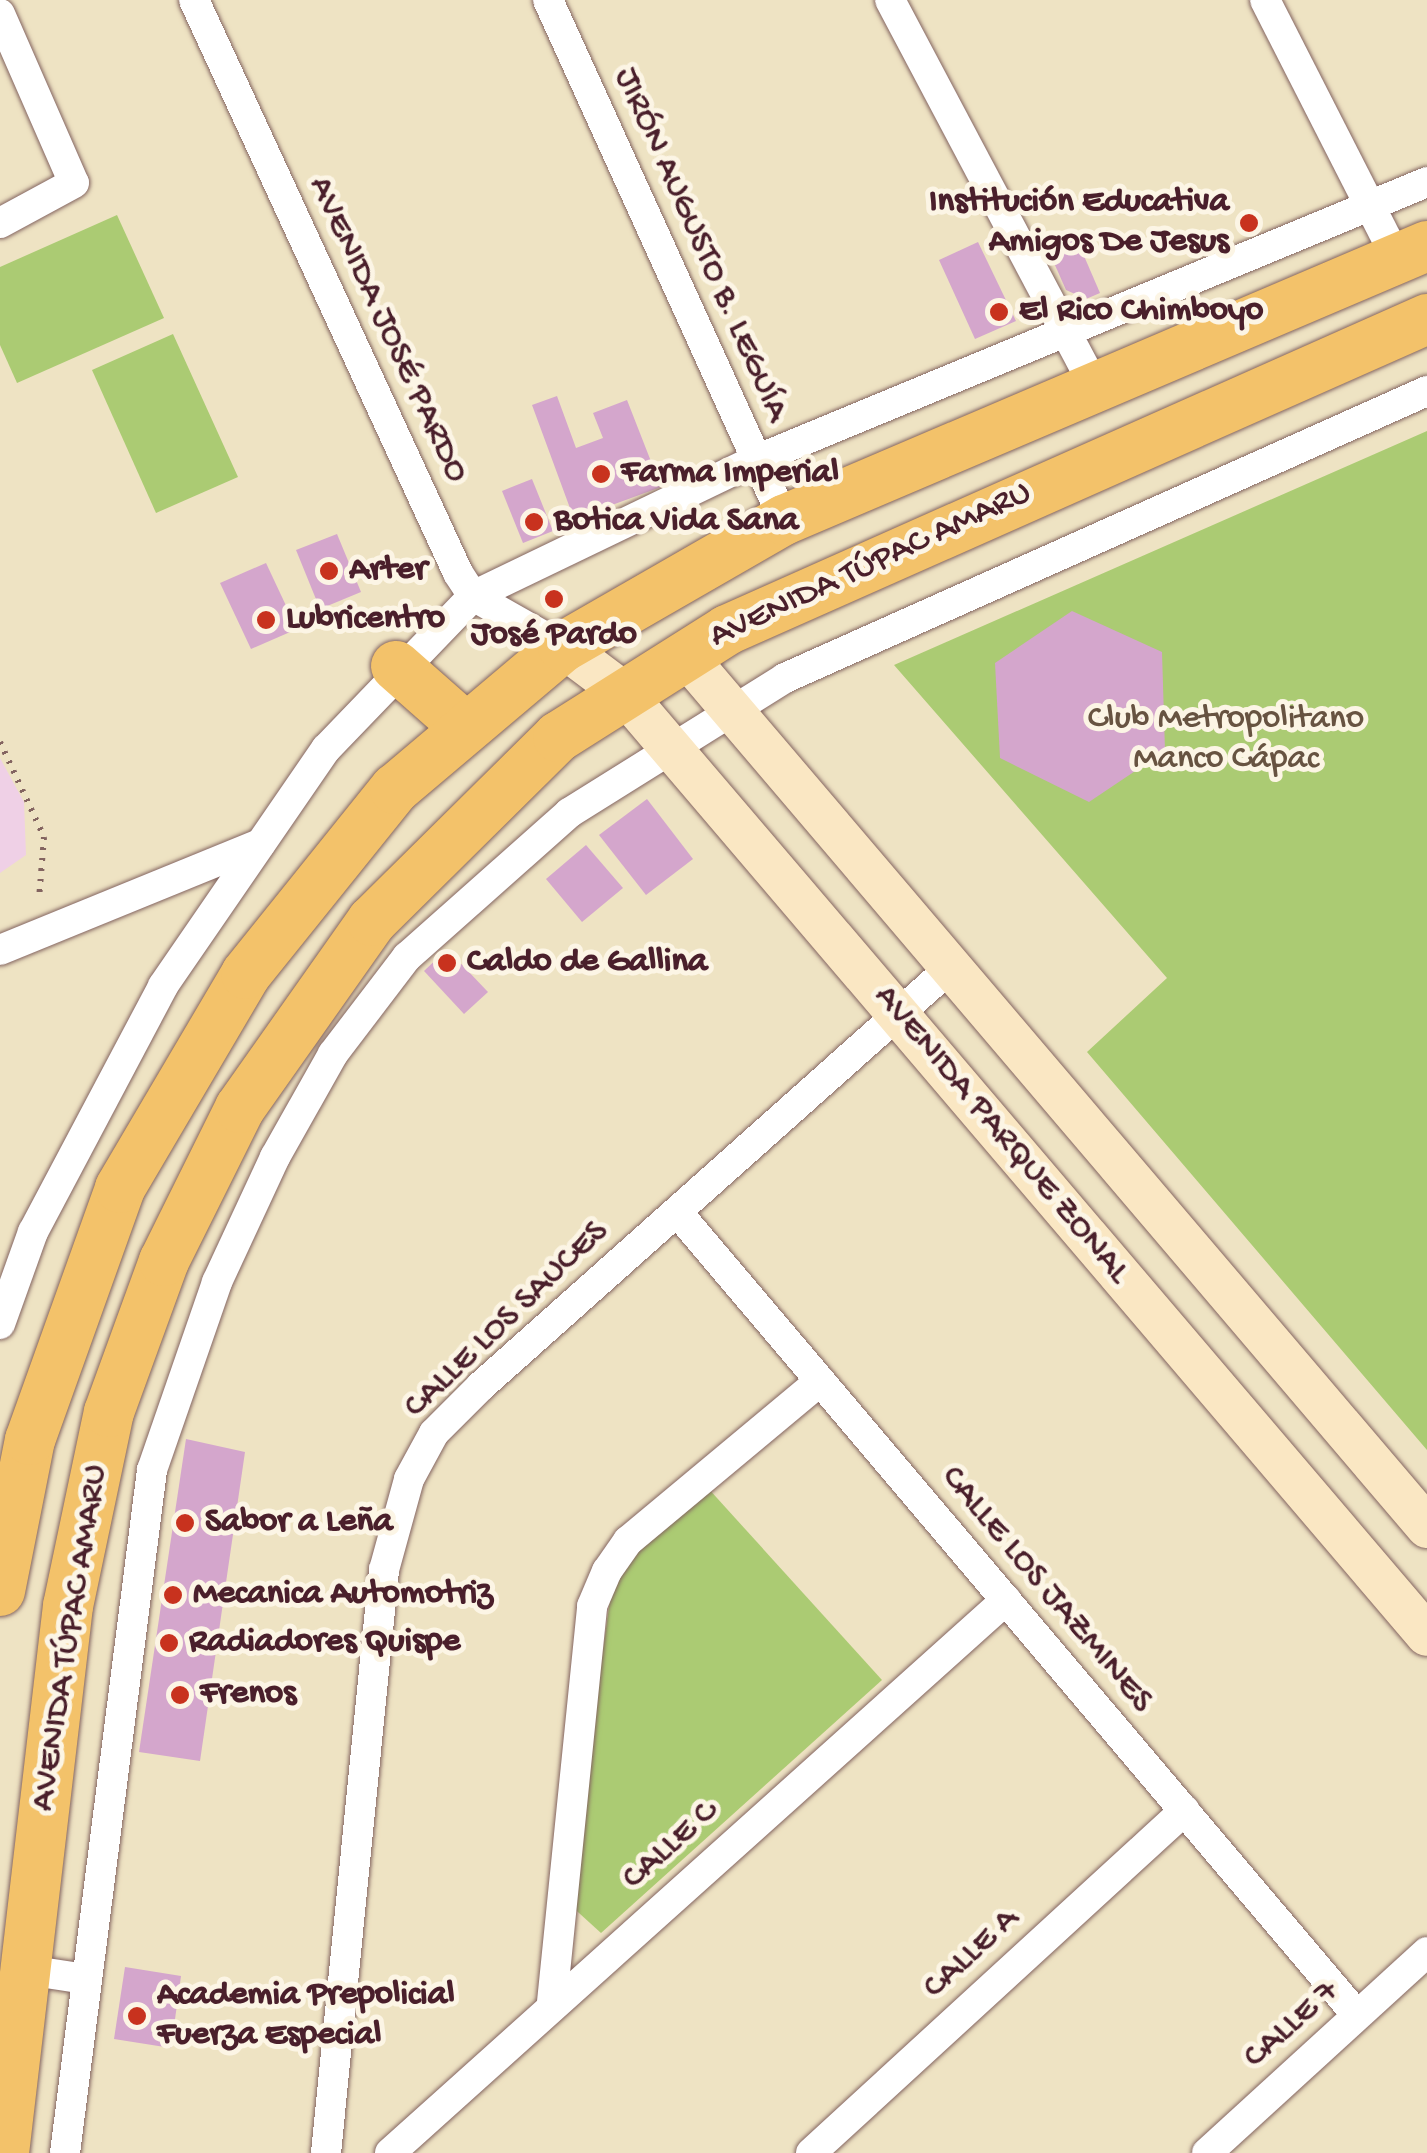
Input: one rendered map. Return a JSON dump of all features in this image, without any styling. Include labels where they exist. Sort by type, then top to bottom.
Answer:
[{"type":"highway","name":"AVENIDA TÚPAC AMARU","points":[[0,1591],[59,1342],[157,1116],[294,906],[395,789],[464,726],[563,647],[784,520],[1412,252]]},
{"type":"highway","name":"AVENIDA TÚPAC AMARU","points":[[4,2153],[89,1490],[164,1261],[240,1108],[372,921],[498,790],[623,692],[685,655],[808,588],[1427,319]]},
{"type":"highway","points":[[396,666],[464,726]]},
{"type":"main road","name":"AVENIDA PARQUE ZONAL","points":[[563,647],[623,692],[1427,1635]]},
{"type":"main road","name":"AVENIDA PARQUE ZONAL","points":[[685,655],[1427,1528]]},
{"type":"street","name":"AVENIDA JOSÉ PARDO","points":[[194,0],[473,596]]},
{"type":"street","name":"JIRÓN AUGUSTO B. LEGUÍA","points":[[548,0],[784,520]]},
{"type":"street","points":[[890,0],[1096,389]]},
{"type":"street","points":[[1265,0],[1369,207],[1412,252]]},
{"type":"street","points":[[0,14],[74,182],[0,223]]},
{"type":"street","points":[[0,1324],[81,1136],[163,986],[260,844],[396,666],[473,596],[756,460],[1068,336],[1427,182]]},
{"type":"street","points":[[66,2153],[152,1470],[210,1300],[275,1157],[333,1054],[407,957],[569,813],[667,744],[730,709],[1427,392]]},
{"type":"street","points":[[473,596],[563,647]]},
{"type":"street","points":[[14,944],[260,844]]},
{"type":"street","name":"CALLE LOS SAUCES","points":[[326,2153],[384,1570],[409,1479],[434,1433],[470,1398],[950,968]]},
{"type":"street","name":"CALLE LOS JAZMINES","points":[[678,1212],[1357,2015]]},
{"type":"street","points":[[552,2002],[592,1606],[607,1570],[628,1541],[820,1381]]},
{"type":"street","name":"CALLE C","points":[[390,2153],[552,2002],[1006,1600]]},
{"type":"street","name":"CALLE A","points":[[811,2153],[1184,1810]]},
{"type":"street","name":"CALLE 7","points":[[1207,2153],[1427,1952]]},
{"type":"street","points":[[27,1970],[86,1980]]},
{"type":"path","points":[[0,742],[44,837],[47,873],[14,944]]},
{"type":"shaded area","points":[[0,758],[24,802],[26,855],[0,873]]},
{"type":"green space","points":[[117,215],[164,318],[17,383],[0,345],[0,267]]},
{"type":"green space","points":[[173,334],[238,477],[156,513],[92,370]]},
{"type":"green space","name":"Club Metropolitano Manco Cápac","points":[[1427,431],[1427,1450],[1087,1052],[1167,978],[894,665]]},
{"type":"green space","points":[[707,1487],[882,1680],[601,1933],[568,1903],[613,1578],[627,1553]]},
{"type":"building","points":[[1075,235],[1100,293],[1086,299],[1066,290],[1047,247]]},
{"type":"building","points":[[978,242],[1016,321],[975,339],[939,260]]},
{"type":"building","points":[[557,396],[576,448],[603,438],[593,413],[627,400],[661,487],[574,519],[532,405]]},
{"type":"building","points":[[532,479],[553,531],[523,543],[502,491]]},
{"type":"building","name":"Arter","points":[[337,534],[361,592],[320,609],[296,550]]},
{"type":"building","points":[[266,563],[297,629],[251,649],[220,583]]},
{"type":"building","points":[[1072,611],[1162,652],[1165,751],[1089,802],[1000,758],[995,663]]},
{"type":"building","points":[[647,799],[693,859],[646,895],[599,835]]},
{"type":"building","points":[[586,845],[623,888],[582,922],[546,879]]},
{"type":"building","points":[[447,949],[488,992],[464,1014],[424,971]]},
{"type":"building","points":[[186,1439],[245,1452],[200,1761],[139,1752]]},
{"type":"building","points":[[125,1967],[181,1976],[171,2048],[114,2039]]},
{"type":"place","name":"Institución Educativa Amigos De Jesus","points":[[1249,223]]},
{"type":"place","name":"El Rico Chimboyo","points":[[999,312]]},
{"type":"place","name":"Farma Imperial","points":[[601,474]]},
{"type":"place","name":"Botica Vida Sana","points":[[534,522]]},
{"type":"place","name":"Arter","points":[[329,571]]},
{"type":"place","name":"José Pardo","points":[[554,599]]},
{"type":"place","name":"Lubricentro","points":[[266,620]]},
{"type":"place","name":"Caldo de Gallina","points":[[447,963]]},
{"type":"place","name":"Sabor a Leña","points":[[185,1523]]},
{"type":"place","name":"Mecanica Automotriz","points":[[173,1595]]},
{"type":"place","name":"Radiadores Quispe","points":[[169,1643]]},
{"type":"place","name":"Frenos","points":[[180,1695]]},
{"type":"place","name":"Academia Prepolicial Fuerza Especial","points":[[137,2016]]}]
